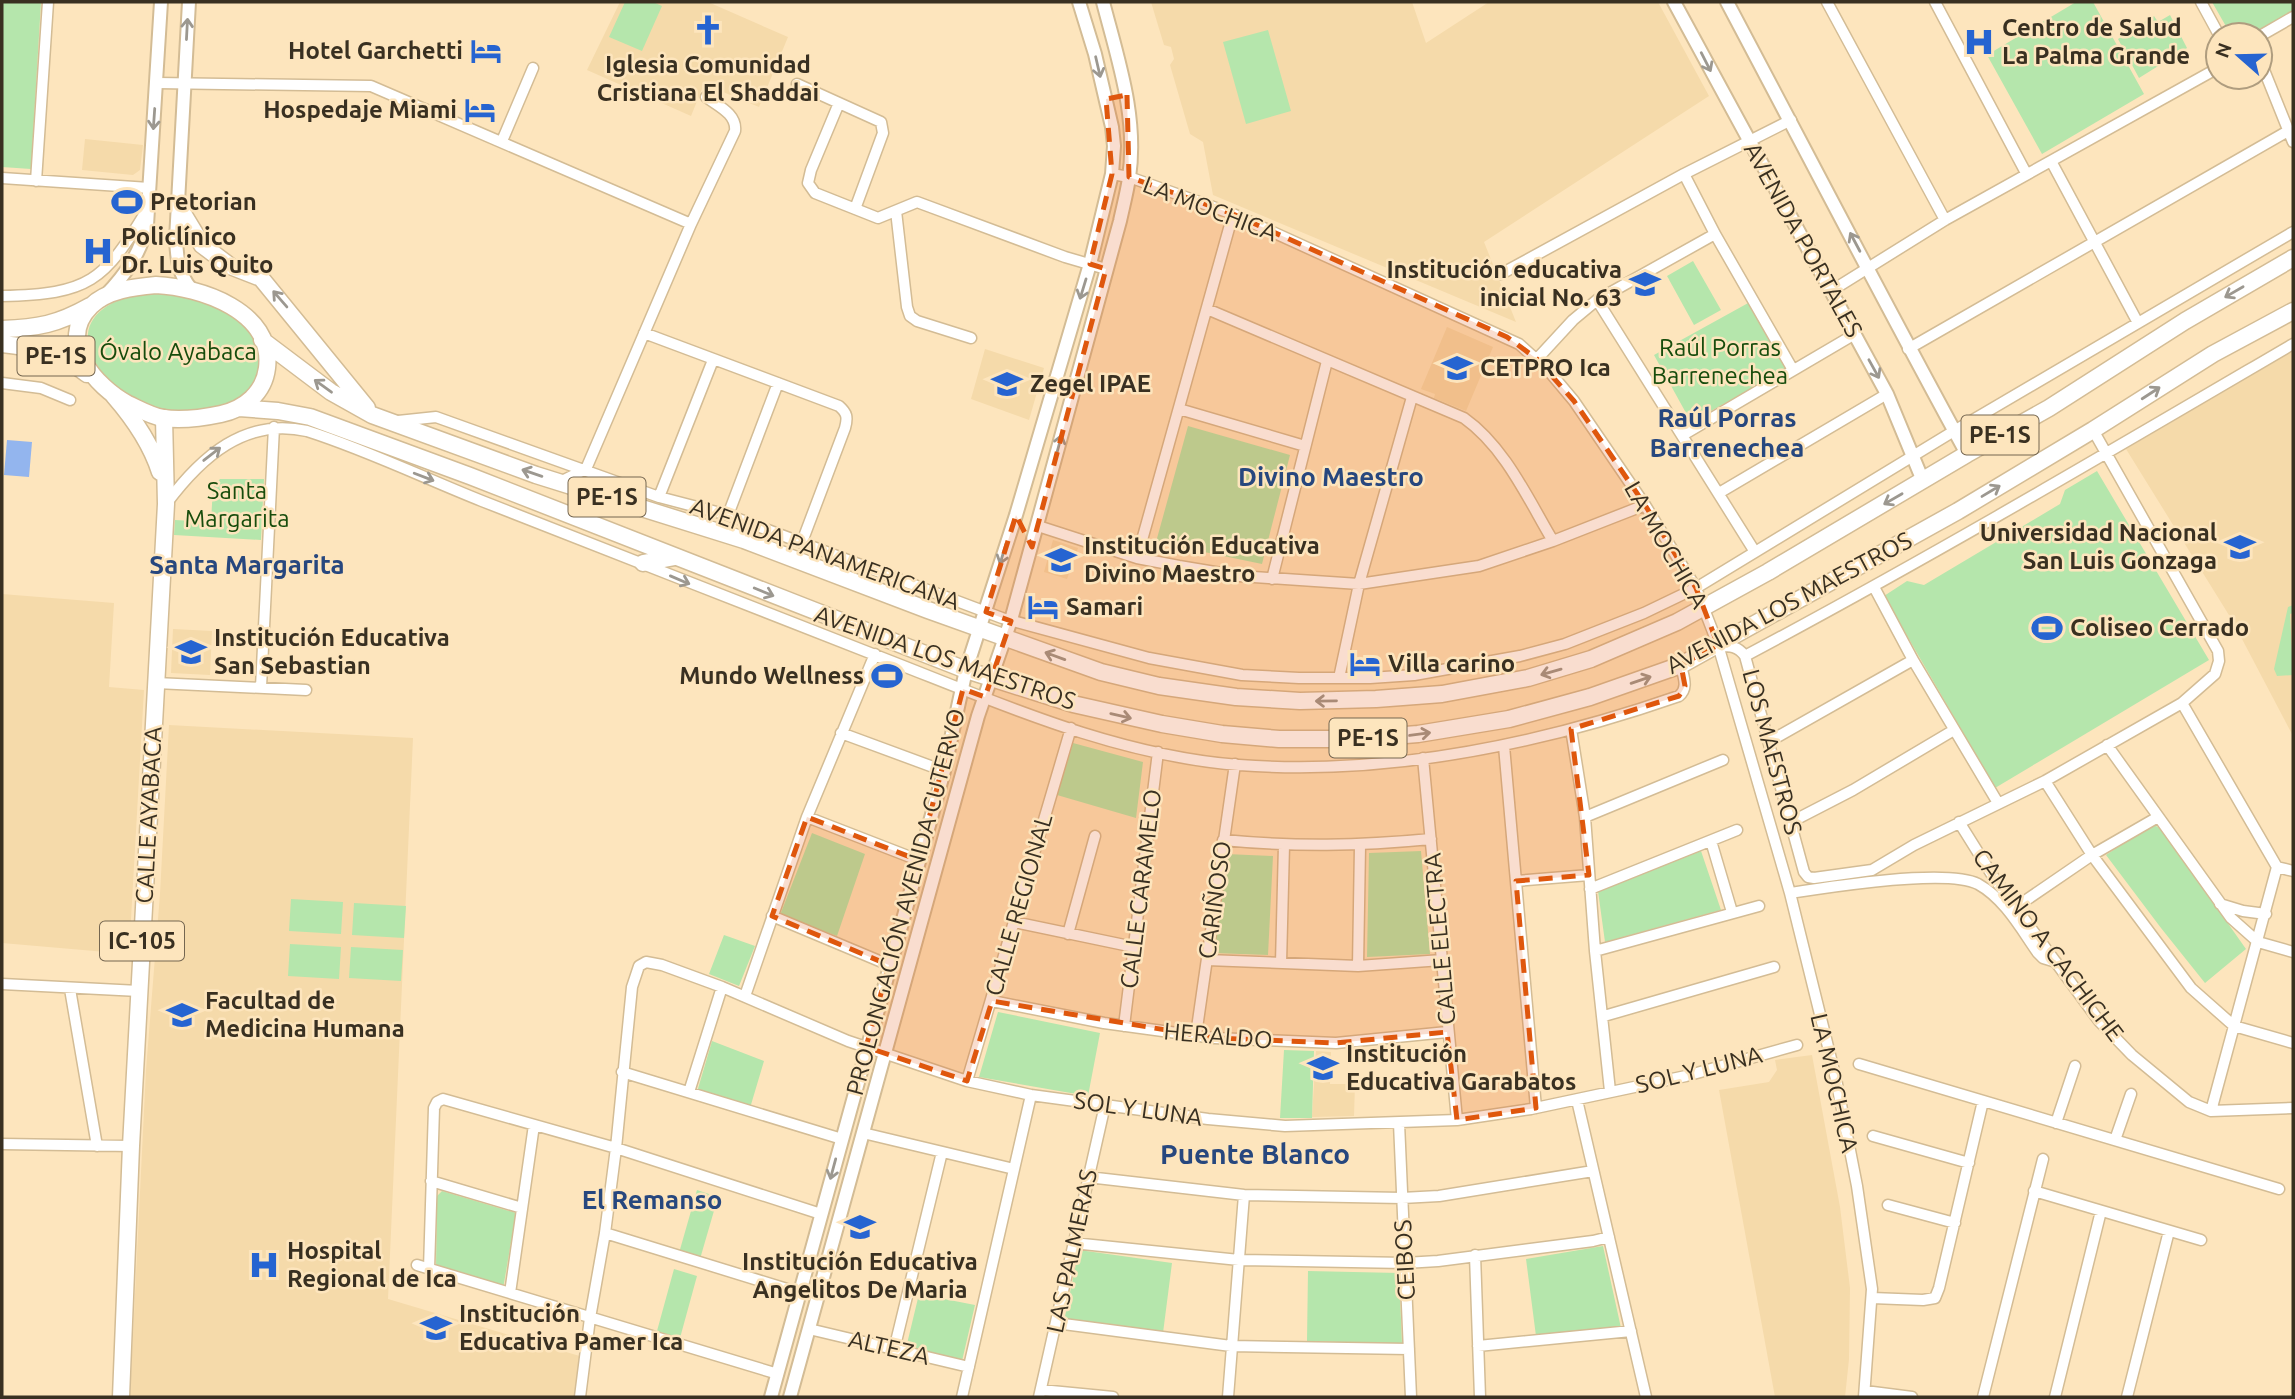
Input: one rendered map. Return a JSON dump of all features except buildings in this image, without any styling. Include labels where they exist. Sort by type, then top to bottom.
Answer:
[{"type":"main road","points":[[179,207],[202,245],[230,266],[261,278],[281,299],[358,399],[390,422]]},
{"type":"main road","name":"AVENIDA LOS MAESTROS","points":[[262,340],[342,399],[390,422],[559,482],[744,540],[1101,672],[1159,686],[1236,697],[1300,701],[1376,699],[1442,694],[1528,678],[1591,659],[1659,631],[1704,608],[2049,408],[2185,321],[2293,258]]},
{"type":"main road","name":"PE-1S","points":[[2,329],[42,327],[66,320],[97,302],[138,287],[173,286],[214,296],[231,306],[254,327],[262,340]]},
{"type":"main road","name":"PE-1S","points":[[97,302],[80,324],[78,341],[83,361],[107,390]]},
{"type":"main road","name":"AVENIDA LOS MAESTROS","points":[[239,408],[310,417],[966,670],[1073,704],[1163,724],[1250,737],[1331,740],[1418,734],[1509,719],[1590,697],[1681,665],[1958,511],[2213,354],[2293,311]]},
{"type":"main road","points":[[239,408],[252,398],[265,377],[267,358],[262,340]]},
{"type":"main road","name":"PE-1S","points":[[2,344],[30,348],[67,360],[137,409],[164,418],[192,419],[239,408]]},
{"type":"main road","name":"CALLE AYABACA","points":[[107,390],[127,411],[154,454],[165,485]]},
{"type":"main road","name":"CALLE AYABACA","points":[[121,1397],[131,1146],[166,504],[164,418]]},
{"type":"main road","points":[[370,439],[375,456]]},
{"type":"main road","points":[[643,563],[676,557]]},
{"type":"street","points":[[36,181],[48,2]]},
{"type":"street","points":[[97,302],[121,279],[139,253],[148,225],[161,2]]},
{"type":"street","points":[[189,2],[176,239],[181,277],[191,289]]},
{"type":"street","name":"PROLONGACIÓN AVENIDA CUTERVO","points":[[774,1396],[866,1048],[944,771],[966,670],[986,612],[1090,264],[1112,174],[1114,146],[1106,99],[1079,2]]},
{"type":"street","name":"PROLONGACIÓN AVENIDA CUTERVO","points":[[790,1397],[985,697],[1006,638],[1038,526],[1121,221],[1129,177],[1131,143],[1127,94],[1103,2]]},
{"type":"street","name":"AVENIDA PORTALES","points":[[1674,2],[1887,394],[1923,481]]},
{"type":"street","name":"AVENIDA PORTALES","points":[[1727,2],[1868,267],[1908,349],[1967,454]]},
{"type":"street","points":[[1827,2],[1945,220]]},
{"type":"street","points":[[1935,2],[2026,173]]},
{"type":"street","points":[[2201,2],[2211,21]]},
{"type":"street","points":[[2274,28],[2293,17]]},
{"type":"street","points":[[502,141],[533,68]]},
{"type":"street","points":[[1831,291],[2026,173],[2204,76]]},
{"type":"street","points":[[157,83],[371,86],[691,224]]},
{"type":"street","points":[[797,84],[881,122],[883,133],[855,209]]},
{"type":"street","points":[[2272,91],[2293,142]]},
{"type":"street","points":[[1106,99],[1127,94]]},
{"type":"street","points":[[559,482],[586,469],[691,224],[735,131],[733,117],[706,97]]},
{"type":"street","points":[[839,103],[808,183],[815,193],[878,218],[917,202],[1065,257],[1106,269]]},
{"type":"street","points":[[1501,274],[1684,174],[1791,120]]},
{"type":"street","points":[[1908,349],[2288,131]]},
{"type":"street","points":[[2051,161],[2138,323]]},
{"type":"street","name":"LA MOCHICA","points":[[1112,174],[1129,177],[1233,214],[1507,337],[1537,359],[1574,401],[1645,505],[1696,588],[1704,608],[1718,646],[1790,892],[1836,1079],[1857,1186],[1872,1298],[1865,1394]]},
{"type":"street","points":[[1684,174],[1793,370]]},
{"type":"street","points":[[2,178],[149,188]]},
{"type":"street","points":[[2,296],[50,293],[83,284],[98,276],[129,242],[148,208]]},
{"type":"street","points":[[896,211],[910,316],[917,321],[971,338]]},
{"type":"street","points":[[1137,558],[1233,214]]},
{"type":"street","name":"AVENIDA PANAMERICANA","points":[[390,422],[436,417],[659,497],[728,515],[986,612],[1149,658],[1242,675],[1339,678],[1414,675],[1546,650],[1588,637],[1696,588],[1914,458],[1954,431],[2293,232]]},
{"type":"street","points":[[1537,359],[1573,320],[1597,300],[1715,234]]},
{"type":"street","points":[[1597,300],[1755,552]]},
{"type":"street","points":[[1207,309],[1453,412],[1482,433],[1498,451],[1553,541]]},
{"type":"street","points":[[644,333],[839,406],[848,418],[802,542]]},
{"type":"street","points":[[1683,435],[1855,334]]},
{"type":"street","points":[[1745,656],[1874,587],[2293,344]]},
{"type":"street","points":[[659,497],[713,360]]},
{"type":"street","points":[[1272,579],[1327,360]]},
{"type":"street","points":[[2,383],[41,388],[70,400]]},
{"type":"street","points":[[728,515],[778,383]]},
{"type":"street","points":[[1719,493],[1887,394]]},
{"type":"street","points":[[1339,678],[1359,584],[1412,397]]},
{"type":"street","points":[[1179,410],[1305,446]]},
{"type":"street","points":[[261,687],[274,427]]},
{"type":"street","points":[[166,504],[188,476],[212,453],[236,439],[274,427],[307,430],[950,684],[1071,728],[1158,752],[1235,764],[1328,767],[1423,758],[1504,746],[1608,721],[1679,696],[1685,685],[1681,665]]},
{"type":"street","points":[[1874,883],[1872,870],[1959,822],[2045,780],[2182,703],[2215,674],[2219,661],[2218,651],[2093,430]]},
{"type":"street","points":[[1041,511],[1025,500],[1017,509],[1019,521],[1137,558],[1239,576],[1359,584],[1479,566],[1645,505]]},
{"type":"street","points":[[1874,587],[1913,660],[1998,803]]},
{"type":"street","name":"LOS MAESTROS","points":[[1718,646],[1733,646],[1745,656],[1804,872],[1808,877],[1814,878],[1872,870]]},
{"type":"street","points":[[745,996],[807,817],[875,654]]},
{"type":"street","points":[[1770,741],[1913,660]]},
{"type":"street","points":[[156,683],[306,690]]},
{"type":"street","points":[[2182,703],[2277,867],[2211,1111],[2293,1108]]},
{"type":"street","name":"CALLE REGIONAL","points":[[967,1081],[1071,728]]},
{"type":"street","points":[[1571,729],[1585,817],[1595,951],[1610,1091]]},
{"type":"street","points":[[1791,822],[1853,790],[1954,730]]},
{"type":"street","points":[[841,733],[944,771]]},
{"type":"street","points":[[2107,745],[2220,904],[2244,932],[2258,942],[2293,952]]},
{"type":"street","points":[[1504,746],[1536,1108]]},
{"type":"street","name":"CALLE CARAMELO","points":[[1124,1026],[1158,752]]},
{"type":"street","name":"CALLE ELECTRA","points":[[1423,758],[1457,1119]]},
{"type":"street","points":[[1585,817],[1723,761]]},
{"type":"street","name":"CARIÑOSO","points":[[1196,1035],[1235,764]]},
{"type":"street","points":[[2045,780],[2092,855],[2191,988],[2235,1026],[2293,1043]]},
{"type":"street","points":[[807,817],[918,860]]},
{"type":"street","points":[[2016,907],[2092,855],[2158,817]]},
{"type":"street","name":"CAMINO A CACHICHE","points":[[1959,822],[1994,878],[2099,1021],[2132,1055],[2189,1102],[2211,1111]]},
{"type":"street","points":[[1590,889],[1737,830]]},
{"type":"street","points":[[1068,934],[1095,836]]},
{"type":"street","points":[[1223,840],[1284,845],[1360,846],[1431,839]]},
{"type":"street","points":[[1711,841],[1732,912]]},
{"type":"street","points":[[1281,963],[1284,845]]},
{"type":"street","points":[[1358,966],[1360,846]]},
{"type":"street","points":[[2277,867],[2293,871]]},
{"type":"street","points":[[1516,881],[1589,875]]},
{"type":"street","points":[[1790,892],[1955,877],[1976,883],[1995,896],[2038,953],[2043,958],[2056,962]]},
{"type":"street","points":[[2220,904],[2266,914]]},
{"type":"street","points":[[1595,951],[1759,906]]},
{"type":"street","points":[[772,916],[890,965]]},
{"type":"street","points":[[1014,922],[1134,947]]},
{"type":"street","points":[[1207,960],[1358,966],[1442,960]]},
{"type":"street","name":"SOL Y LUNA","points":[[622,1072],[635,974],[639,966],[646,961],[745,996],[866,1048],[967,1081],[1031,1095],[1208,1119],[1285,1126],[1457,1119],[1536,1108],[1686,1076],[1797,1045]]},
{"type":"street","points":[[1604,1016],[1774,967]]},
{"type":"street","points":[[2,985],[139,991]]},
{"type":"street","points":[[689,1092],[722,987]]},
{"type":"street","points":[[70,989],[97,1146]]},
{"type":"street","name":"HERALDO","points":[[992,1000],[1124,1026],[1196,1035],[1336,1043],[1447,1032]]},
{"type":"street","points":[[1859,1064],[2279,1189]]},
{"type":"street","points":[[2056,1123],[2075,1066]]},
{"type":"street","points":[[580,1397],[616,1148],[622,1072],[842,1139]]},
{"type":"street","points":[[2115,1140],[2131,1094]]},
{"type":"street","points":[[962,1397],[1031,1095]]},
{"type":"street","points":[[429,1269],[434,1108],[440,1100],[447,1099],[616,1148],[821,1214]]},
{"type":"street","points":[[1577,1100],[1646,1397],[1640,1397]]},
{"type":"street","points":[[1872,1298],[1923,1300],[1935,1297],[1983,1101]]},
{"type":"street","name":"LAS PALMERAS","points":[[1040,1394],[1105,1105]]},
{"type":"street","name":"CEIBOS","points":[[1399,1123],[1411,1397]]},
{"type":"street","points":[[510,1293],[534,1125]]},
{"type":"street","points":[[863,1133],[1014,1169]]},
{"type":"street","points":[[1873,1136],[1969,1163]]},
{"type":"street","points":[[2,1144],[131,1146]]},
{"type":"street","points":[[894,1350],[942,1152]]},
{"type":"street","points":[[1983,1397],[2043,1159]]},
{"type":"street","points":[[1088,1177],[1244,1195],[1402,1198],[1439,1196],[1593,1171]]},
{"type":"street","points":[[431,1181],[522,1208]]},
{"type":"street","points":[[2034,1191],[2202,1240]]},
{"type":"street","points":[[1228,1397],[1244,1195]]},
{"type":"street","points":[[1888,1205],[1955,1223]]},
{"type":"street","points":[[2055,1397],[2101,1211]]},
{"type":"street","points":[[2127,1397],[2169,1231]]},
{"type":"street","points":[[605,1233],[800,1293]]},
{"type":"street","points":[[1073,1242],[1239,1260],[1405,1263],[1438,1261],[1609,1237]]},
{"type":"street","points":[[1475,1255],[1480,1397]]},
{"type":"street","points":[[417,1265],[778,1374]]},
{"type":"street","points":[[1056,1323],[1231,1346],[1409,1349]]},
{"type":"street","name":"ALTEZA","points":[[808,1329],[969,1367]]},
{"type":"street","points":[[1478,1346],[1631,1331]]},
{"type":"street","points":[[1040,1394],[1113,1397]]},
{"type":"street","points":[[1865,1394],[1912,1397]]},
{"type":"highlighted area","points":[[1127,95],[1129,177],[1233,214],[1507,337],[1537,359],[1574,401],[1645,505],[1696,588],[1718,645],[1681,665],[1685,686],[1679,696],[1571,729],[1589,875],[1516,881],[1536,1108],[1457,1120],[1447,1032],[1336,1043],[1214,1038],[992,1001],[967,1081],[866,1047],[889,965],[772,916],[807,817],[918,860],[963,689],[985,697],[1011,621],[986,612],[1016,515],[1032,547],[1106,269],[1090,264],[1112,174],[1106,99]]},
{"type":"shaded area","points":[[620,2],[708,2],[788,37],[759,107],[704,84],[691,116],[587,70]]},
{"type":"shaded area","points":[[1151,2],[1412,2],[1426,43],[1489,2],[1658,2],[1709,96],[1484,242],[1516,322],[1213,195],[1203,142],[1190,134],[1170,65],[1174,59],[1171,47],[1164,45]]},
{"type":"shaded area","points":[[85,139],[143,145],[140,170],[133,175],[82,170]]},
{"type":"shaded area","name":"CETPRO Ica","points":[[1447,327],[1493,347],[1466,411],[1434,398],[1435,394],[1421,389]]},
{"type":"shaded area","name":"Zegel IPAE","points":[[985,349],[1044,368],[1029,420],[971,399]]},
{"type":"shaded area","name":"Universidad Nacional San Luis Gonzaga","points":[[2293,351],[2293,736],[2232,620],[2126,449]]},
{"type":"shaded area","name":"Institución Educativa Divino Maestro","points":[[1053,540],[1078,548],[1067,579],[1044,572]]},
{"type":"shaded area","points":[[2,594],[114,603],[109,687],[144,690],[129,954],[2,943]]},
{"type":"shaded area","name":"Institución Educativa San Sebastian","points":[[173,629],[212,631],[210,675],[171,673]]},
{"type":"shaded area","points":[[169,725],[413,738],[388,1299],[583,1357],[578,1397],[130,1397],[146,1070],[160,894]]},
{"type":"shaded area","name":"Institución Educativa Garabatos","points":[[1316,1051],[1331,1052],[1330,1084],[1355,1084],[1354,1116],[1312,1117]]},
{"type":"shaded area","points":[[1812,1055],[1840,1207],[1850,1288],[1849,1359],[1845,1397],[1775,1397],[1719,1090],[1769,1082],[1777,1070],[1775,1060]]},
{"type":"green space","points":[[2,2],[41,2],[31,169],[2,167]]},
{"type":"green space","points":[[625,2],[653,2],[662,6],[642,51],[609,37]]},
{"type":"green space","points":[[2076,2],[2093,2],[2144,94],[2042,154],[1987,55]]},
{"type":"green space","points":[[2212,2],[2293,2],[2293,10],[2274,21],[2223,21]]},
{"type":"green space","points":[[2170,15],[2187,48],[2139,78],[2118,39],[2154,16],[2158,22]]},
{"type":"green space","points":[[1268,30],[1291,111],[1246,124],[1223,42]]},
{"type":"green space","name":"Raúl Porras Barrenechea","points":[[1693,261],[1721,310],[1694,325],[1667,276]]},
{"type":"green space","name":"Óvalo Ayabaca","points":[[153,292],[198,297],[240,318],[264,345],[256,391],[213,409],[185,412],[156,407],[129,395],[107,378],[93,358],[88,337],[95,317],[116,302]]},
{"type":"green space","name":"Raúl Porras Barrenechea","points":[[1750,302],[1787,369],[1691,422],[1654,355]]},
{"type":"green space","points":[[1188,426],[1290,455],[1262,564],[1156,542]]},
{"type":"green space","name":"Coliseo Cerrado","points":[[2097,471],[2209,660],[1995,788],[1884,596],[1907,581],[1924,585],[2060,504],[2065,490]]},
{"type":"green space","name":"Santa Margarita","points":[[220,479],[264,479],[261,540],[174,535],[175,520],[211,522],[213,487]]},
{"type":"green space","points":[[2293,605],[2293,613],[2290,614],[2293,675],[2277,676],[2274,669],[2288,607]]},
{"type":"green space","points":[[1073,743],[1143,762],[1136,818],[1057,795]]},
{"type":"green space","points":[[2149,826],[2162,830],[2246,949],[2205,983],[2106,855]]},
{"type":"green space","points":[[812,833],[865,854],[837,936],[780,915]]},
{"type":"green space","points":[[1421,851],[1430,954],[1367,957],[1369,853]]},
{"type":"green space","points":[[1701,851],[1721,910],[1605,942],[1598,891]]},
{"type":"green space","points":[[1226,854],[1273,856],[1268,955],[1213,953]]},
{"type":"green space","points":[[291,899],[343,902],[341,934],[289,931]]},
{"type":"green space","points":[[354,903],[406,906],[404,938],[352,935]]},
{"type":"green space","points":[[724,935],[755,946],[739,986],[709,974]]},
{"type":"green space","points":[[290,944],[341,947],[339,979],[288,976]]},
{"type":"green space","points":[[351,947],[403,950],[401,981],[349,978]]},
{"type":"green space","points":[[998,1012],[1100,1033],[1088,1096],[979,1077]]},
{"type":"green space","points":[[712,1041],[764,1061],[750,1108],[697,1092]]},
{"type":"green space","points":[[1284,1050],[1314,1051],[1312,1118],[1280,1118]]},
{"type":"green space","points":[[697,1190],[718,1197],[700,1259],[679,1253]]},
{"type":"green space","points":[[442,1191],[516,1213],[503,1289],[436,1268],[437,1196]]},
{"type":"green space","points":[[1603,1246],[1621,1328],[1536,1336],[1526,1259]]},
{"type":"green space","points":[[1079,1250],[1172,1263],[1163,1333],[1064,1321]]},
{"type":"green space","points":[[674,1269],[697,1276],[680,1338],[657,1331]]},
{"type":"green space","points":[[1308,1271],[1399,1273],[1402,1344],[1307,1341]]},
{"type":"green space","points":[[919,1294],[975,1305],[962,1361],[906,1348]]},
{"type":"water","points":[[7,440],[32,442],[29,477],[4,475]]},
{"type":"place","name":"Iglesia Comunidad Cristiana El Shaddai","points":[[708,30]]},
{"type":"place","name":"Centro de Salud La Palma Grande","points":[[1979,42]]},
{"type":"place","name":"Hotel Garchetti","points":[[486,51]]},
{"type":"place","name":"Hospedaje Miami","points":[[480,110]]},
{"type":"place","name":"Pretorian","points":[[127,202]]},
{"type":"place","name":"Policlínico Dr. Luis Quito","points":[[98,251]]},
{"type":"place","name":"Institución educativa inicial No. 63","points":[[1645,284]]},
{"type":"place","name":"CETPRO Ica","points":[[1457,368]]},
{"type":"place","name":"Zegel IPAE","points":[[1007,384]]},
{"type":"place","name":"Universidad Nacional San Luis Gonzaga","points":[[2240,547]]},
{"type":"place","name":"Institución Educativa Divino Maestro","points":[[1061,560]]},
{"type":"place","name":"Samari","points":[[1043,607]]},
{"type":"place","name":"Coliseo Cerrado","points":[[2047,628]]},
{"type":"place","name":"Institución Educativa San Sebastian","points":[[191,652]]},
{"type":"place","name":"Villa carino","points":[[1365,664]]},
{"type":"place","name":"Mundo Wellness","points":[[887,676]]},
{"type":"place","name":"Facultad de Medicina Humana","points":[[182,1015]]},
{"type":"place","name":"Institución Educativa Garabatos","points":[[1323,1068]]},
{"type":"place","name":"Institución Educativa Angelitos De Maria","points":[[860,1227]]},
{"type":"place","name":"Hospital Regional de Ica","points":[[264,1265]]},
{"type":"place","name":"Institución Educativa Pamer Ica","points":[[436,1328]]},
{"type":"district","name":"Raúl Porras Barrenechea","points":[[1727,433]]},
{"type":"district","name":"Divino Maestro","points":[[1331,477]]},
{"type":"district","name":"Santa Margarita","points":[[247,565]]},
{"type":"district","name":"Puente Blanco","points":[[1255,1154]]},
{"type":"district","name":"El Remanso","points":[[652,1200]]}]
